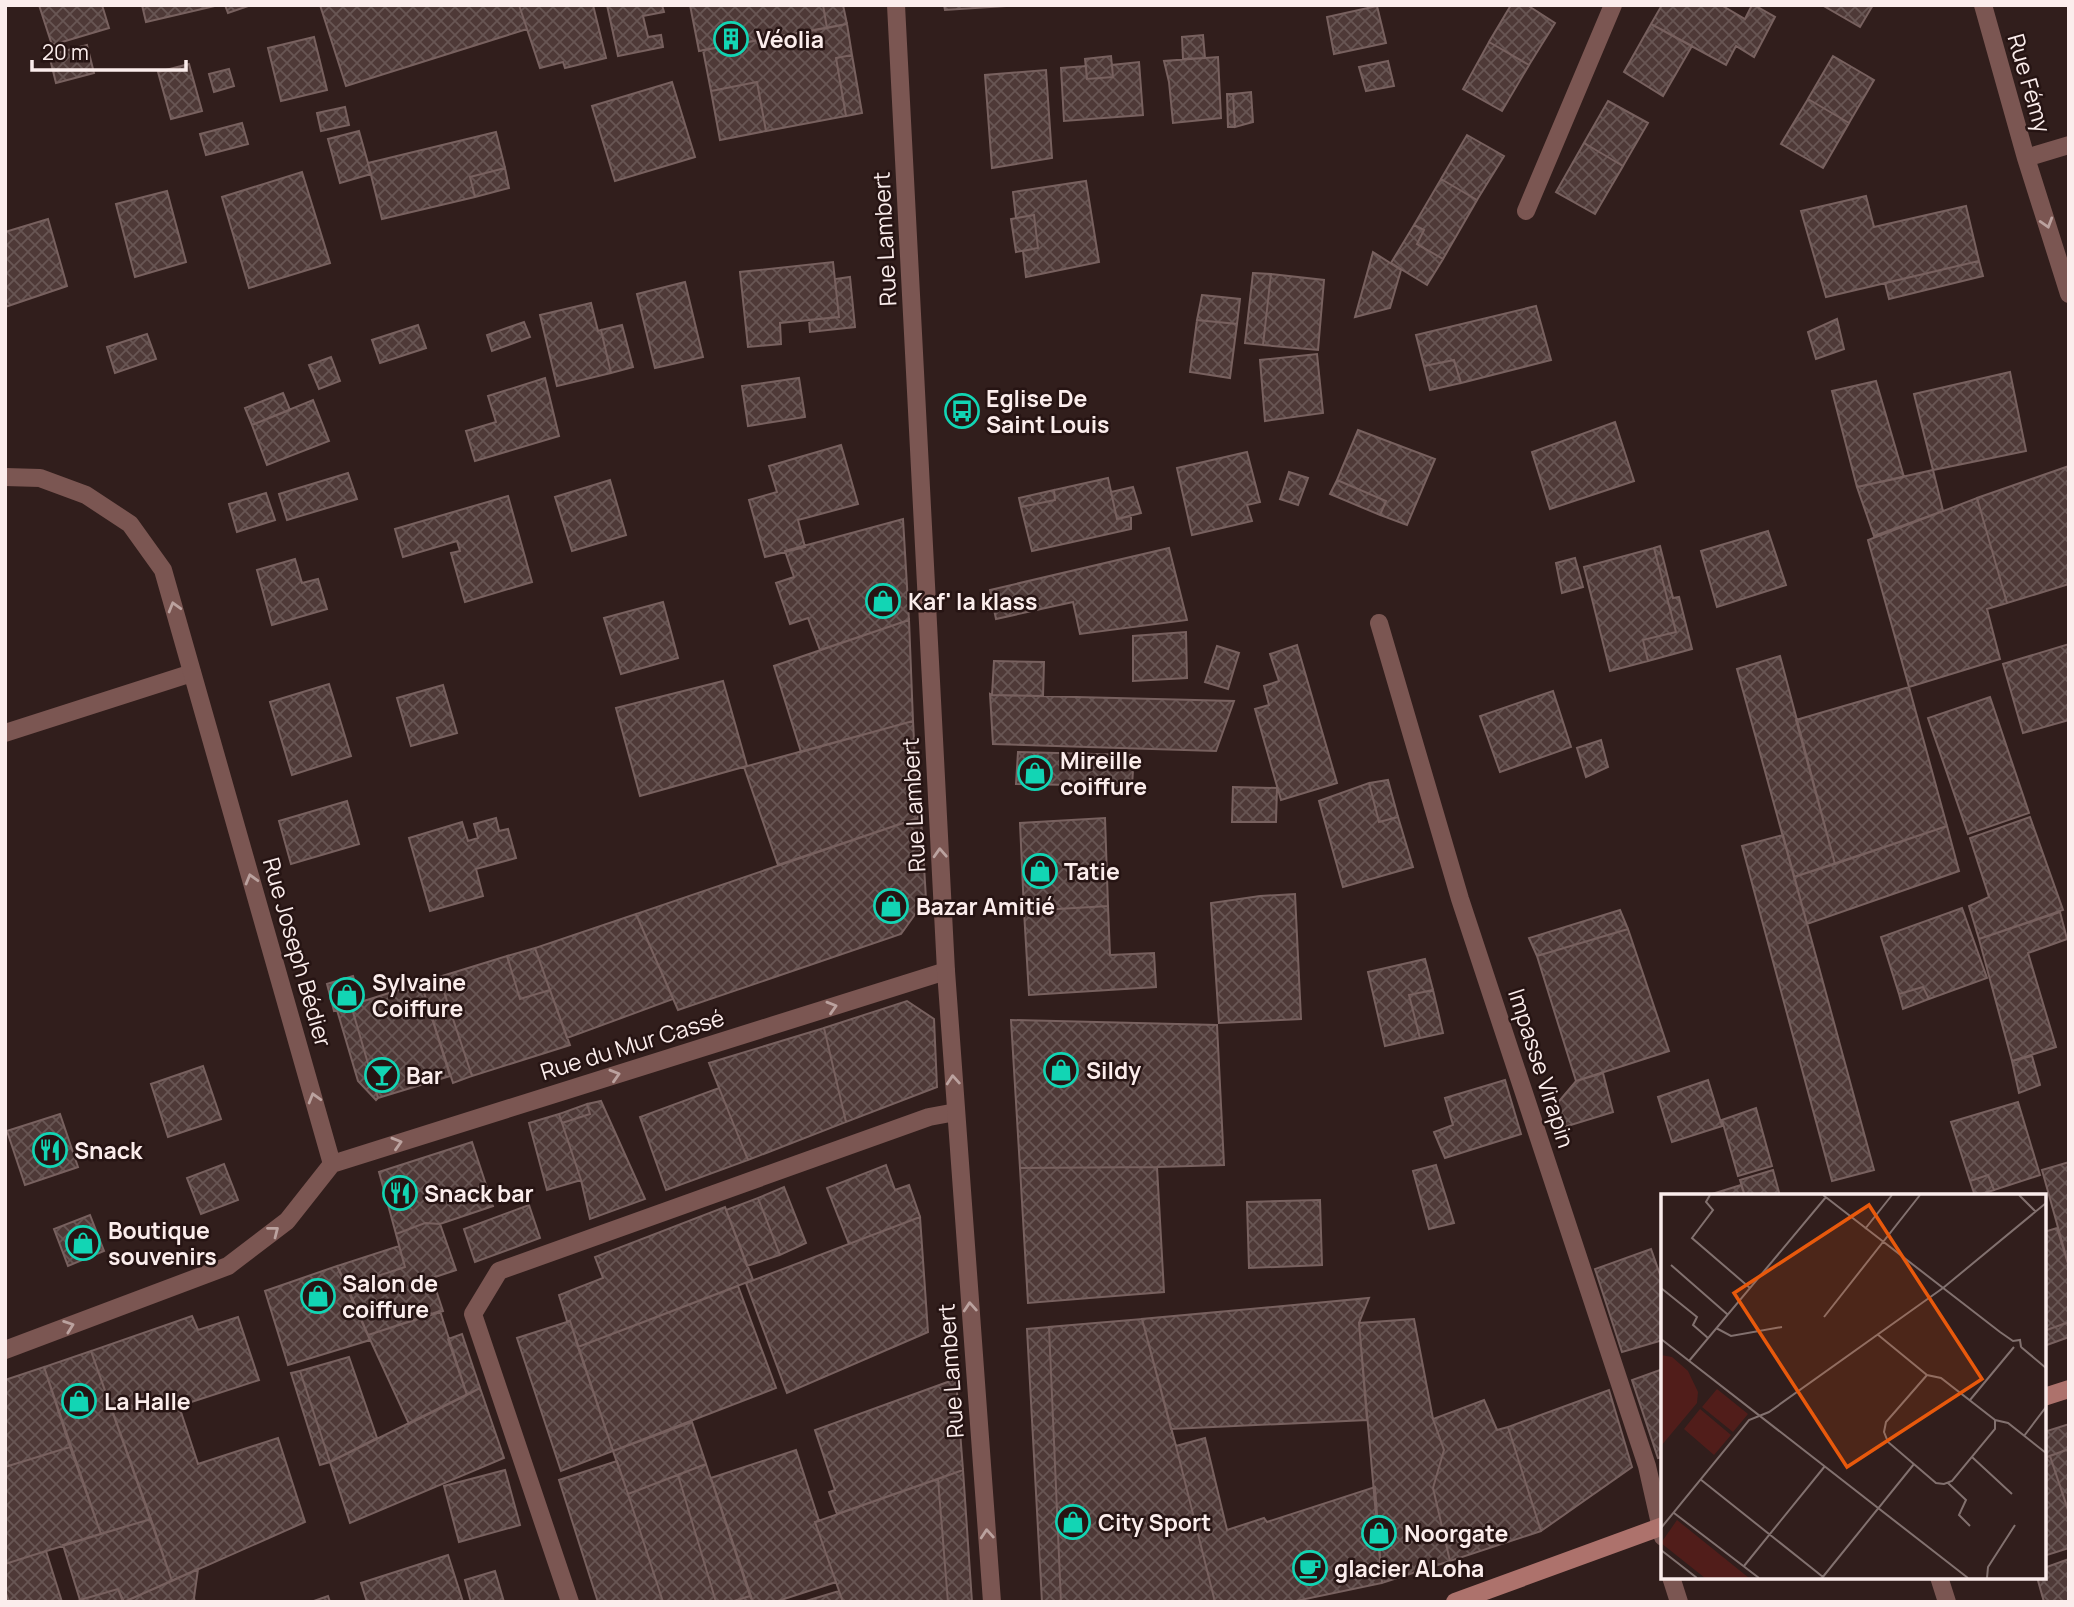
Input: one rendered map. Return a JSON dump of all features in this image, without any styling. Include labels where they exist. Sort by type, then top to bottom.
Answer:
[{"type":"main road","points":[[2046,1396],[2069,1389]]},
{"type":"main road","points":[[1455,1602],[1661,1530]]},
{"type":"street","name":"Rue Lambert","points":[[896,5],[946,971],[992,1602]]},
{"type":"street","points":[[1526,211],[1613,5]]},
{"type":"street","name":"Rue Fémy","points":[[1983,5],[2026,158],[2069,294]]},
{"type":"street","points":[[2026,158],[2069,145]]},
{"type":"street","name":"Rue Joseph Bédier","points":[[5,477],[40,478],[86,495],[130,524],[163,570],[332,1164]]},
{"type":"street","name":"Impasse Virapin","points":[[1379,623],[1460,899],[1647,1466],[1661,1526]]},
{"type":"street","points":[[5,733],[192,673]]},
{"type":"street","name":"Rue du Mur Cassé","points":[[332,1164],[946,971]]},
{"type":"street","points":[[570,1602],[472,1314],[499,1270],[929,1117],[956,1112]]},
{"type":"street","points":[[5,1349],[228,1266],[287,1221],[332,1164]]},
{"type":"street","points":[[1672,1579],[1679,1602]]},
{"type":"street","points":[[1940,1579],[1947,1602]]},
{"type":"building","points":[[39,5],[102,5],[109,28],[52,45]]},
{"type":"building","points":[[142,5],[215,5],[215,6],[146,22]]},
{"type":"building","points":[[225,5],[251,5],[228,13]]},
{"type":"building","points":[[320,5],[519,5],[527,29],[346,86]]},
{"type":"building","points":[[519,5],[593,5],[606,58],[565,68],[563,62],[540,68]]},
{"type":"building","points":[[607,5],[662,5],[664,12],[643,16],[648,37],[661,35],[663,47],[618,56]]},
{"type":"building","name":"Véolia","points":[[690,5],[823,5],[827,28],[699,51]]},
{"type":"building","points":[[823,5],[843,5],[847,24],[827,28]]},
{"type":"building","points":[[944,5],[1021,5],[945,10]]},
{"type":"building","points":[[1511,5],[1527,5],[1555,23],[1529,65],[1489,42]]},
{"type":"building","points":[[1662,5],[1721,5],[1745,19],[1754,5],[1775,17],[1754,57],[1736,46],[1726,65],[1651,24]]},
{"type":"building","points":[[1822,5],[1873,5],[1860,27]]},
{"type":"building","points":[[1377,6],[1386,43],[1334,54],[1327,17]]},
{"type":"building","points":[[847,24],[852,55],[836,58],[846,116],[766,131],[757,82],[711,91],[703,50]]},
{"type":"building","points":[[1651,24],[1692,46],[1663,96],[1624,72]]},
{"type":"building","points":[[1203,35],[1205,58],[1183,59],[1182,37]]},
{"type":"building","points":[[314,37],[327,90],[281,101],[268,48]]},
{"type":"building","points":[[1489,42],[1529,65],[1502,111],[1463,89]]},
{"type":"building","points":[[87,45],[94,73],[56,83],[49,55]]},
{"type":"building","points":[[852,55],[862,113],[846,116],[836,58]]},
{"type":"building","points":[[1111,56],[1113,77],[1087,79],[1085,59]]},
{"type":"building","points":[[1833,56],[1874,80],[1849,123],[1808,99]]},
{"type":"building","points":[[1218,57],[1221,118],[1173,123],[1164,61]]},
{"type":"building","points":[[1388,61],[1394,86],[1366,91],[1359,67]]},
{"type":"building","points":[[1139,62],[1143,115],[1064,121],[1061,68],[1086,66],[1087,79],[1113,77],[1112,65]]},
{"type":"building","points":[[189,64],[202,111],[171,119],[158,72]]},
{"type":"building","points":[[229,69],[234,86],[214,92],[209,74]]},
{"type":"building","points":[[1046,70],[1052,158],[992,168],[985,75]]},
{"type":"building","points":[[672,82],[695,157],[615,181],[592,106]]},
{"type":"building","points":[[757,82],[766,131],[720,140],[711,91]]},
{"type":"building","points":[[1251,92],[1253,122],[1235,127],[1233,94]]},
{"type":"building","points":[[1227,94],[1233,94],[1235,127],[1228,127]]},
{"type":"building","points":[[1808,99],[1849,123],[1823,168],[1781,144]]},
{"type":"building","points":[[1608,101],[1648,123],[1623,166],[1584,143]]},
{"type":"building","points":[[345,107],[349,125],[321,131],[317,113]]},
{"type":"building","points":[[242,123],[248,144],[206,155],[200,134]]},
{"type":"building","points":[[359,131],[371,174],[340,183],[328,139]]},
{"type":"building","points":[[496,132],[505,168],[470,177],[475,197],[382,219],[368,163]]},
{"type":"building","points":[[1467,135],[1504,156],[1477,200],[1441,179]]},
{"type":"building","points":[[1584,143],[1623,166],[1595,214],[1556,192]]},
{"type":"building","points":[[505,168],[509,188],[475,197],[470,177]]},
{"type":"building","points":[[302,172],[330,263],[249,288],[222,197]]},
{"type":"building","points":[[1441,179],[1477,200],[1443,259],[1417,244],[1424,230],[1414,225]]},
{"type":"building","points":[[1086,181],[1099,262],[1026,277],[1023,251],[1038,248],[1034,215],[1016,218],[1013,192]]},
{"type":"building","points":[[167,191],[186,262],[135,277],[116,204]]},
{"type":"building","points":[[1866,196],[1874,227],[1966,206],[1979,261],[1826,297],[1801,211]]},
{"type":"building","points":[[1034,215],[1038,248],[1016,252],[1011,219]]},
{"type":"building","points":[[48,219],[67,286],[5,307],[5,232]]},
{"type":"building","points":[[1414,225],[1424,230],[1417,244],[1443,259],[1427,285],[1391,263]]},
{"type":"building","points":[[1373,252],[1401,270],[1390,308],[1355,317]]},
{"type":"building","points":[[1979,261],[1983,276],[1889,299],[1885,283]]},
{"type":"building","points":[[833,262],[839,317],[780,323],[781,344],[748,347],[740,272]]},
{"type":"building","points":[[1253,273],[1271,274],[1263,345],[1245,343]]},
{"type":"building","points":[[1271,274],[1324,280],[1318,350],[1263,345]]},
{"type":"building","points":[[850,277],[855,327],[810,332],[809,320],[839,317],[835,279]]},
{"type":"building","points":[[685,282],[703,357],[655,368],[637,294]]},
{"type":"building","points":[[1202,295],[1240,299],[1237,324],[1197,320]]},
{"type":"building","points":[[591,303],[598,331],[601,330],[611,373],[557,386],[540,315]]},
{"type":"building","points":[[1536,306],[1551,360],[1461,383],[1454,360],[1424,366],[1416,335]]},
{"type":"building","points":[[1837,319],[1844,349],[1816,359],[1808,332]]},
{"type":"building","points":[[1197,320],[1237,324],[1230,378],[1190,372]]},
{"type":"building","points":[[524,322],[530,337],[492,351],[487,335]]},
{"type":"building","points":[[418,325],[426,348],[380,363],[372,340]]},
{"type":"building","points":[[622,325],[633,367],[611,373],[601,330]]},
{"type":"building","points":[[147,334],[156,359],[115,373],[107,347]]},
{"type":"building","points":[[1317,354],[1323,413],[1265,421],[1260,360]]},
{"type":"building","points":[[331,357],[340,381],[319,389],[309,365]]},
{"type":"building","points":[[1454,360],[1461,383],[1430,390],[1424,366]]},
{"type":"building","points":[[2010,372],[2026,451],[1933,470],[1914,394]]},
{"type":"building","points":[[545,378],[559,436],[475,461],[466,431],[496,422],[488,396]]},
{"type":"building","points":[[799,378],[805,417],[748,426],[742,386]]},
{"type":"building","points":[[1876,381],[1904,477],[1857,487],[1832,391]]},
{"type":"building","points":[[283,393],[290,410],[252,425],[245,408]]},
{"type":"building","points":[[313,400],[329,441],[267,465],[252,425]]},
{"type":"building","points":[[1615,422],[1634,481],[1550,509],[1532,452]]},
{"type":"building","points":[[1358,430],[1435,459],[1407,525],[1380,515],[1386,501],[1337,480]]},
{"type":"building","points":[[841,445],[858,504],[798,520],[805,547],[765,557],[749,500],[777,492],[769,466]]},
{"type":"building","points":[[1247,452],[1260,502],[1247,505],[1252,521],[1192,535],[1177,468]]},
{"type":"building","points":[[2069,466],[2069,584],[2007,603],[1977,498]]},
{"type":"building","points":[[1933,470],[1943,511],[1874,536],[1857,487]]},
{"type":"building","points":[[1289,472],[1308,478],[1298,505],[1280,499]]},
{"type":"building","points":[[348,473],[357,499],[287,520],[279,494]]},
{"type":"building","points":[[1108,478],[1117,519],[1131,516],[1131,529],[1032,551],[1021,507],[1055,500],[1054,490]]},
{"type":"building","points":[[610,480],[626,535],[572,551],[555,497]]},
{"type":"building","points":[[1337,480],[1386,501],[1380,515],[1330,494]]},
{"type":"building","points":[[1133,487],[1141,513],[1117,519],[1111,492]]},
{"type":"building","points":[[1054,490],[1055,500],[1021,507],[1019,498]]},
{"type":"building","points":[[266,493],[275,520],[237,532],[229,504]]},
{"type":"building","points":[[508,496],[532,582],[465,602],[451,553],[460,551],[457,541],[403,557],[395,529]]},
{"type":"building","points":[[1977,498],[2007,603],[1987,609],[2000,659],[1909,687],[1868,540]]},
{"type":"building","points":[[903,519],[909,620],[820,650],[808,618],[790,624],[776,583],[794,577],[785,551]]},
{"type":"building","points":[[1768,531],[1786,585],[1717,607],[1701,551]]},
{"type":"building","points":[[1660,546],[1673,598],[1679,597],[1692,649],[1648,661],[1643,640],[1676,632],[1654,548]]},
{"type":"building","points":[[1169,548],[1187,620],[1080,634],[1073,602],[996,619],[990,590]]},
{"type":"building","points":[[1654,548],[1676,632],[1643,640],[1648,661],[1610,671],[1584,567]]},
{"type":"building","points":[[1575,558],[1583,587],[1562,593],[1556,563]]},
{"type":"building","points":[[295,559],[302,583],[318,579],[327,609],[272,625],[257,570]]},
{"type":"building","points":[[663,602],[678,658],[621,674],[604,618]]},
{"type":"building","points":[[909,620],[913,721],[801,752],[774,666]]},
{"type":"building","points":[[1186,632],[1187,678],[1133,681],[1133,636]]},
{"type":"building","points":[[2069,644],[2069,720],[2023,733],[2003,664]]},
{"type":"building","points":[[1297,645],[1337,783],[1281,800],[1255,709],[1269,705],[1264,686],[1279,681],[1270,654]]},
{"type":"building","points":[[1217,646],[1239,653],[1228,689],[1205,682]]},
{"type":"building","points":[[1780,656],[1835,864],[1794,877],[1737,669]]},
{"type":"building","points":[[994,661],[1044,662],[1043,696],[992,695]]},
{"type":"building","points":[[723,681],[747,766],[640,796],[616,708]]},
{"type":"building","points":[[329,684],[351,756],[292,775],[270,702]]},
{"type":"building","points":[[443,685],[457,733],[411,746],[397,698]]},
{"type":"building","points":[[1909,687],[1947,826],[1835,864],[1796,720]]},
{"type":"building","points":[[1553,691],[1571,747],[1500,772],[1480,716]]},
{"type":"building","points":[[990,694],[1234,701],[1216,751],[993,744]]},
{"type":"building","points":[[1990,697],[2029,813],[1968,834],[1928,718]]},
{"type":"building","points":[[913,721],[918,818],[778,865],[744,767]]},
{"type":"building","points":[[1601,740],[1608,767],[1586,777],[1577,748]]},
{"type":"building","points":[[1018,752],[1134,755],[1132,786],[1016,784]]},
{"type":"building","points":[[1388,780],[1398,817],[1379,822],[1369,783]]},
{"type":"building","points":[[1369,783],[1379,822],[1398,817],[1413,867],[1343,887],[1319,801]]},
{"type":"building","points":[[1233,787],[1277,788],[1276,822],[1232,822]]},
{"type":"building","points":[[347,801],[359,844],[291,864],[279,821]]},
{"type":"building","points":[[921,817],[926,899],[901,934],[678,1010],[636,914]]},
{"type":"building","points":[[2030,817],[2063,910],[1979,939],[1969,906],[1989,897],[1970,838]]},
{"type":"building","points":[[496,818],[499,831],[508,829],[516,858],[476,869],[483,896],[430,911],[409,838],[462,822],[468,841],[478,838],[474,824]]},
{"type":"building","points":[[1105,818],[1108,906],[1024,911],[1020,823]]},
{"type":"building","points":[[1947,826],[1959,871],[1807,924],[1794,877]]},
{"type":"building","points":[[1783,835],[1874,1170],[1832,1181],[1742,846]]},
{"type":"building","points":[[1295,894],[1301,1019],[1219,1023],[1211,903]]},
{"type":"building","points":[[1108,906],[1110,955],[1154,953],[1156,987],[1029,995],[1024,911]]},
{"type":"building","points":[[1962,908],[1987,978],[1929,999],[1923,987],[1899,994],[1881,937]]},
{"type":"building","points":[[1620,910],[1628,929],[1537,956],[1529,938]]},
{"type":"building","points":[[2060,912],[2067,939],[2028,953],[2056,1047],[2012,1061],[1979,939]]},
{"type":"building","points":[[636,914],[673,999],[567,1038],[535,948]]},
{"type":"building","points":[[1628,929],[1669,1051],[1576,1081],[1537,956]]},
{"type":"building","points":[[535,948],[550,990],[520,999],[507,956]]},
{"type":"building","points":[[507,956],[520,999],[550,990],[570,1045],[472,1076],[439,977]]},
{"type":"building","points":[[1425,959],[1433,990],[1409,995],[1420,1038],[1385,1046],[1368,972]]},
{"type":"building","points":[[353,976],[361,1003],[334,1011],[327,984]]},
{"type":"building","points":[[439,977],[472,1076],[453,1083],[421,983]]},
{"type":"building","points":[[421,983],[450,1076],[378,1098],[351,1005]]},
{"type":"building","points":[[1923,987],[1929,999],[1903,1009],[1899,994]]},
{"type":"building","points":[[1433,990],[1443,1033],[1420,1038],[1409,995]]},
{"type":"building","points":[[907,1001],[934,1019],[937,1087],[846,1122],[824,1028]]},
{"type":"building","points":[[351,1005],[378,1098],[376,1100],[358,1081],[337,1010]]},
{"type":"building","points":[[1011,1020],[1217,1025],[1224,1165],[1020,1168]]},
{"type":"building","points":[[824,1028],[846,1122],[748,1160],[709,1063]]},
{"type":"building","points":[[2032,1056],[2040,1085],[2019,1093],[2012,1061]]},
{"type":"building","points":[[203,1066],[221,1119],[168,1137],[151,1084]]},
{"type":"building","points":[[1603,1073],[1613,1112],[1561,1128],[1555,1106],[1576,1081]]},
{"type":"building","points":[[1505,1080],[1521,1134],[1445,1158],[1434,1132],[1453,1125],[1445,1098]]},
{"type":"building","points":[[1708,1080],[1722,1126],[1672,1142],[1658,1097]]},
{"type":"building","points":[[719,1088],[748,1160],[666,1190],[640,1117]]},
{"type":"building","points":[[601,1101],[645,1199],[590,1219],[581,1180],[562,1123],[590,1114],[587,1104]]},
{"type":"building","points":[[2018,1102],[2040,1175],[1994,1190],[1988,1175],[1970,1181],[1951,1122]]},
{"type":"building","points":[[587,1104],[590,1114],[562,1123],[559,1114]]},
{"type":"building","points":[[1756,1108],[1772,1166],[1738,1176],[1722,1120]]},
{"type":"building","points":[[60,1114],[78,1167],[25,1185],[7,1131]]},
{"type":"building","points":[[559,1114],[581,1180],[547,1190],[529,1123]]},
{"type":"building","points":[[472,1142],[493,1206],[440,1224],[425,1223],[396,1234],[379,1172]]},
{"type":"building","points":[[2069,1162],[2069,1267],[2042,1170]]},
{"type":"building","points":[[224,1164],[238,1200],[201,1214],[187,1178]]},
{"type":"building","points":[[886,1165],[895,1190],[909,1185],[920,1217],[849,1244],[827,1188]]},
{"type":"building","points":[[1436,1165],[1454,1223],[1429,1229],[1413,1171]]},
{"type":"building","points":[[1157,1167],[1164,1292],[1028,1303],[1020,1168]]},
{"type":"building","points":[[1773,1170],[1779,1194],[1744,1194],[1740,1180]]},
{"type":"building","points":[[1988,1175],[1994,1190],[1974,1194],[1970,1181]]},
{"type":"building","points":[[1741,1185],[1744,1194],[1712,1194]]},
{"type":"building","points":[[784,1187],[806,1243],[780,1255],[758,1198]]},
{"type":"building","points":[[758,1198],[780,1255],[747,1266],[726,1210]]},
{"type":"building","points":[[1320,1200],[1322,1265],[1249,1268],[1247,1202]]},
{"type":"building","points":[[529,1205],[540,1238],[475,1262],[464,1229]]},
{"type":"building","points":[[725,1207],[753,1280],[578,1347],[559,1295],[603,1278],[595,1257]]},
{"type":"building","points":[[90,1215],[104,1251],[68,1266],[54,1229]]},
{"type":"building","points":[[920,1217],[928,1332],[787,1393],[746,1283]]},
{"type":"building","points":[[425,1223],[440,1224],[456,1270],[432,1278],[443,1311],[368,1335],[347,1286],[405,1267],[396,1234]]},
{"type":"building","points":[[2057,1228],[2069,1267],[2069,1322],[2046,1330],[2046,1231]]},
{"type":"building","points":[[399,1246],[405,1267],[347,1286],[337,1266]]},
{"type":"building","points":[[1651,1249],[1661,1277],[1661,1341],[1622,1352],[1595,1269]]},
{"type":"building","points":[[337,1266],[370,1340],[288,1365],[265,1291]]},
{"type":"building","points":[[738,1286],[776,1388],[613,1451],[578,1347]]},
{"type":"building","points":[[1369,1298],[1359,1323],[1367,1420],[1171,1429],[1142,1319]]},
{"type":"building","points":[[440,1311],[467,1395],[409,1424],[368,1335]]},
{"type":"building","points":[[192,1316],[198,1330],[238,1317],[259,1380],[179,1406],[198,1464],[278,1438],[305,1522],[172,1581],[91,1351]]},
{"type":"building","points":[[1142,1319],[1215,1602],[1061,1602],[1049,1327]]},
{"type":"building","points":[[1414,1319],[1433,1419],[1444,1450],[1433,1488],[1450,1561],[1382,1583],[1359,1323]]},
{"type":"building","points":[[570,1321],[613,1451],[561,1471],[517,1338]]},
{"type":"building","points":[[2069,1322],[2069,1337],[2046,1345],[2046,1330]]},
{"type":"building","points":[[1049,1327],[1061,1602],[1042,1602],[1027,1329]]},
{"type":"building","points":[[462,1334],[480,1388],[467,1395],[448,1339]]},
{"type":"building","points":[[91,1351],[151,1519],[101,1534],[44,1367]]},
{"type":"building","points":[[349,1357],[377,1438],[330,1462],[300,1371]]},
{"type":"building","points":[[44,1367],[70,1447],[5,1467],[5,1380]]},
{"type":"building","points":[[1661,1370],[1661,1457],[1658,1458],[1632,1380]]},
{"type":"building","points":[[300,1371],[330,1462],[320,1465],[291,1373]]},
{"type":"building","points":[[956,1379],[963,1470],[837,1514],[829,1492],[835,1490],[815,1430]]},
{"type":"building","points":[[480,1388],[504,1458],[350,1523],[330,1462]]},
{"type":"building","points":[[1609,1390],[1632,1467],[1541,1531],[1508,1427]]},
{"type":"building","points":[[1484,1400],[1497,1430],[1508,1427],[1541,1531],[1450,1561],[1433,1488],[1444,1450],[1433,1419]]},
{"type":"building","points":[[692,1422],[706,1464],[628,1494],[613,1451]]},
{"type":"building","points":[[2069,1424],[2069,1449],[2046,1457],[2046,1431]]},
{"type":"building","points":[[1205,1438],[1227,1530],[1264,1518],[1267,1522],[1375,1487],[1382,1583],[1291,1602],[1215,1602],[1176,1446]]},
{"type":"building","points":[[70,1447],[101,1534],[5,1564],[5,1467]]},
{"type":"building","points":[[2069,1449],[2069,1513],[2050,1456]]},
{"type":"building","points":[[796,1450],[819,1521],[815,1522],[836,1582],[775,1602],[753,1602],[711,1478]]},
{"type":"building","points":[[2050,1456],[2069,1513],[2069,1548],[2046,1555],[2046,1457]]},
{"type":"building","points":[[617,1461],[663,1602],[598,1602],[559,1480]]},
{"type":"building","points":[[706,1464],[750,1596],[731,1602],[716,1602],[678,1475]]},
{"type":"building","points":[[505,1470],[520,1525],[459,1542],[444,1486]]},
{"type":"building","points":[[963,1470],[972,1602],[948,1602],[938,1479]]},
{"type":"building","points":[[678,1475],[716,1602],[663,1602],[628,1494]]},
{"type":"building","points":[[938,1479],[948,1602],[843,1602],[815,1522]]},
{"type":"building","points":[[151,1519],[172,1581],[124,1602],[118,1589],[80,1600],[63,1545]]},
{"type":"building","points":[[46,1551],[62,1602],[9,1602],[5,1590],[5,1564]]},
{"type":"building","points":[[448,1555],[463,1602],[367,1602],[361,1583]]},
{"type":"building","points":[[2069,1559],[2069,1602],[2044,1602],[2038,1579],[2046,1579],[2046,1567]]},
{"type":"building","points":[[198,1569],[195,1602],[124,1602]]},
{"type":"building","points":[[495,1571],[504,1602],[471,1602],[465,1580]]},
{"type":"building","points":[[118,1589],[123,1602],[76,1602],[80,1600]]},
{"type":"building","points":[[839,1591],[843,1602],[806,1601]]},
{"type":"building","points":[[328,1596],[330,1602],[311,1602]]},
{"type":"building","points":[[750,1596],[753,1602],[731,1602]]},
{"type":"place","name":"Véolia","points":[[731,39]]},
{"type":"place","name":"Eglise De Saint Louis","points":[[962,411]]},
{"type":"place","name":"Kaf' la klass","points":[[883,601]]},
{"type":"place","name":"Mireille coiffure","points":[[1035,773]]},
{"type":"place","name":"Tatie","points":[[1040,871]]},
{"type":"place","name":"Bazar Amitié","points":[[891,906]]},
{"type":"place","name":"Sylvaine Coiffure","points":[[347,995]]},
{"type":"place","name":"Sildy","points":[[1061,1070]]},
{"type":"place","name":"Bar","points":[[382,1075]]},
{"type":"place","name":"Snack","points":[[50,1150]]},
{"type":"place","name":"Snack bar","points":[[400,1193]]},
{"type":"place","name":"Boutique souvenirs","points":[[83,1243]]},
{"type":"place","name":"Salon de coiffure","points":[[318,1296]]},
{"type":"place","name":"La Halle","points":[[79,1401]]},
{"type":"place","name":"City Sport","points":[[1073,1522]]},
{"type":"place","name":"Noorgate","points":[[1379,1533]]},
{"type":"place","name":"glacier ALoha","points":[[1310,1568]]}]
